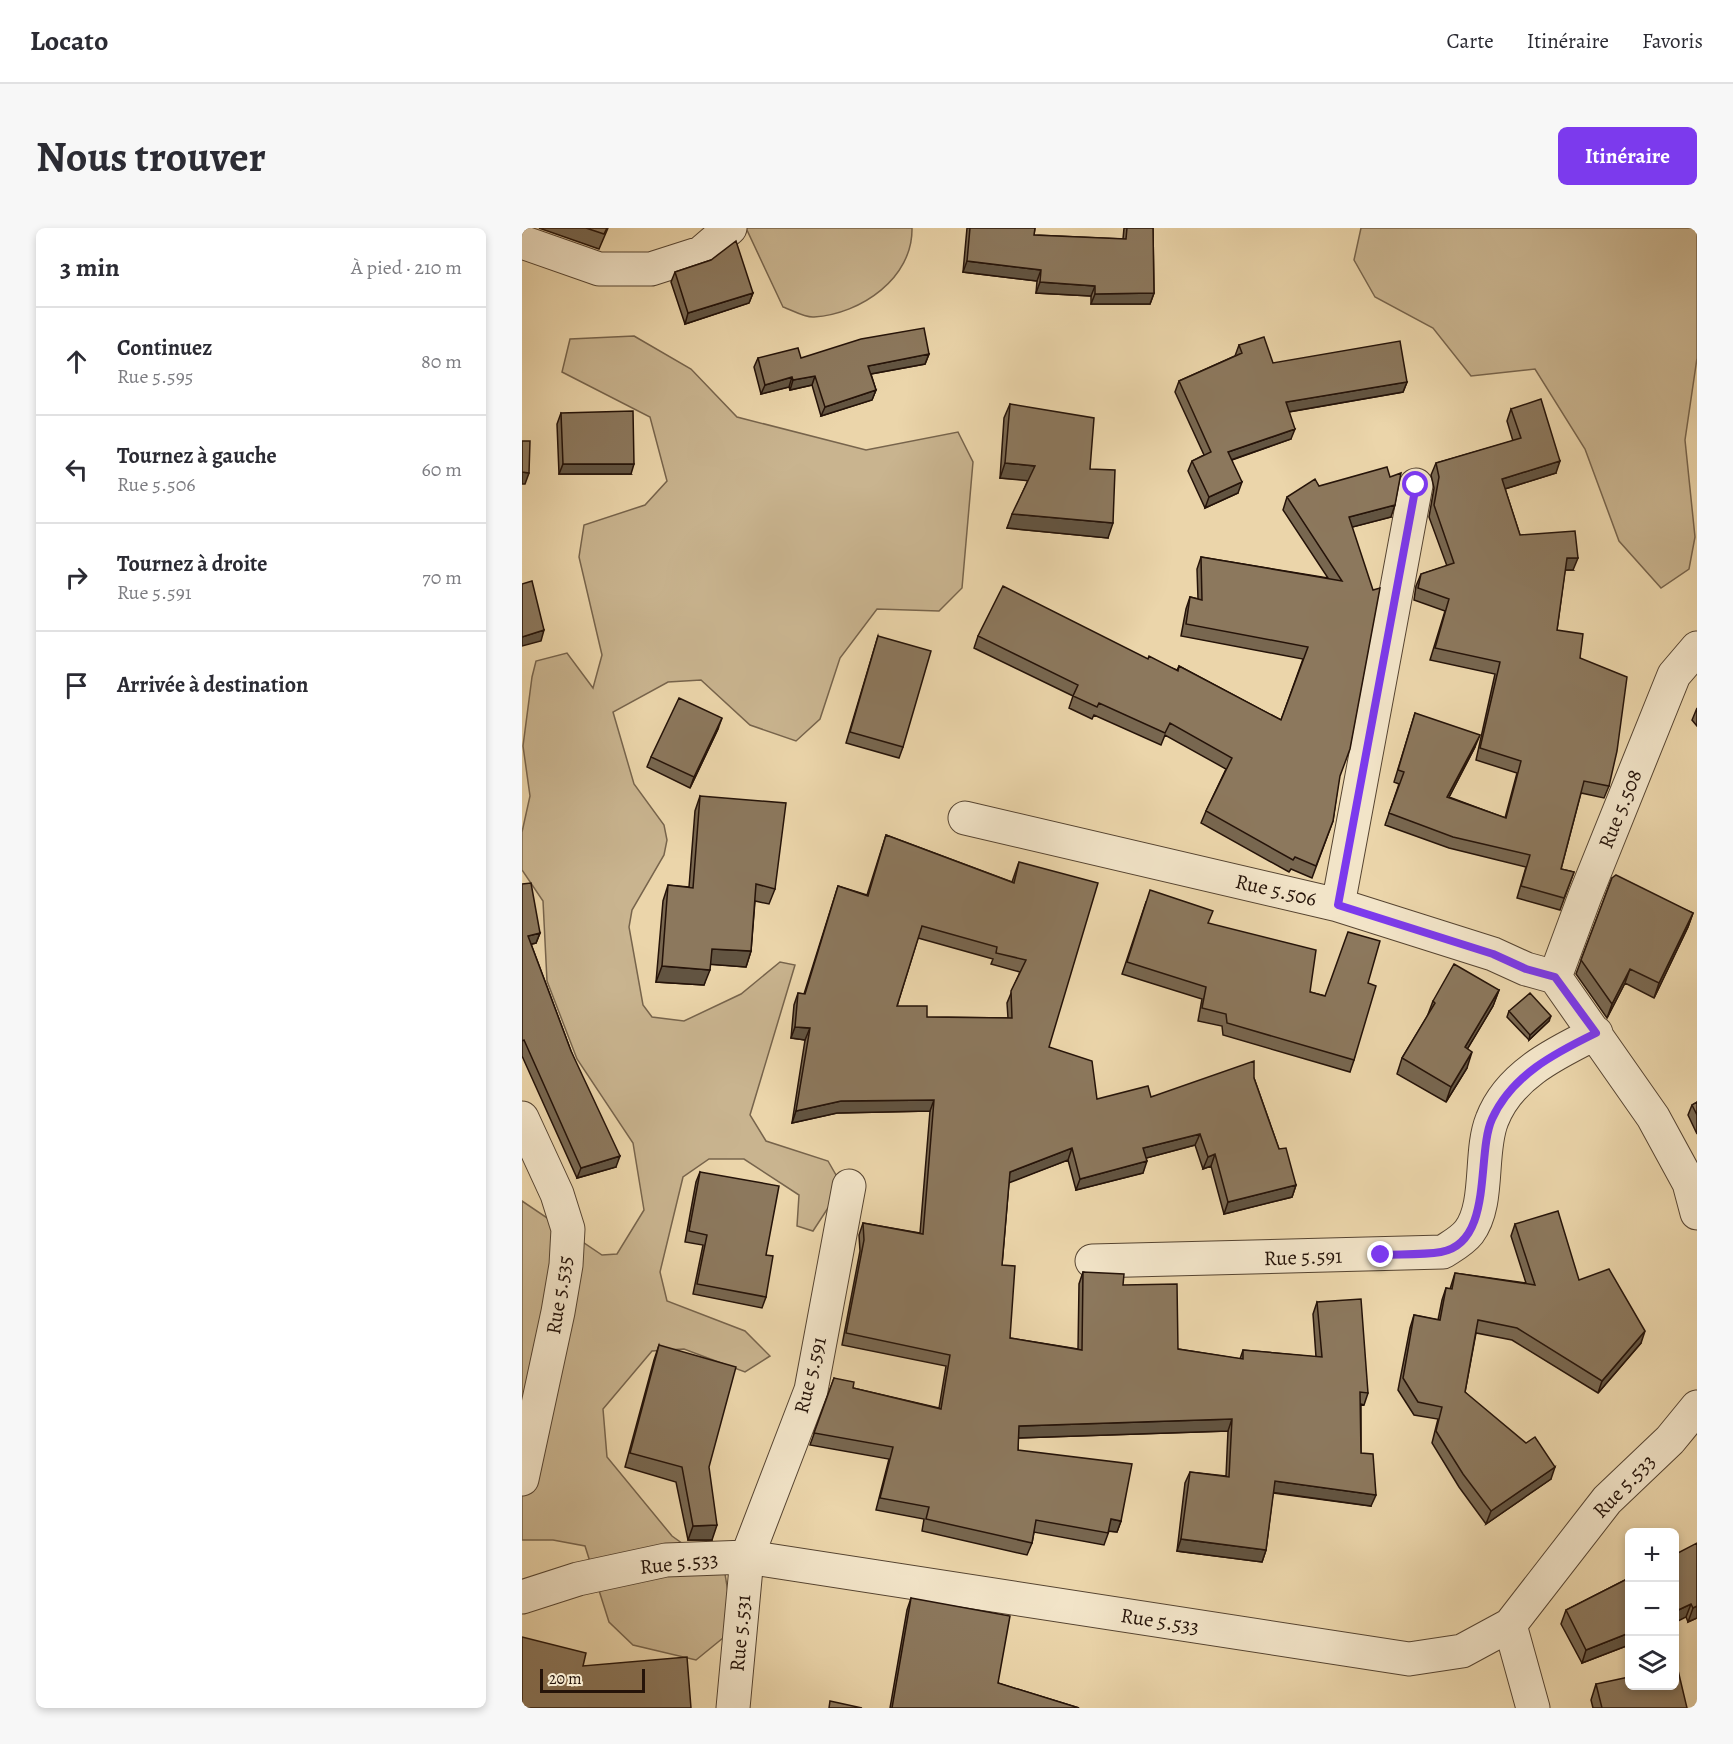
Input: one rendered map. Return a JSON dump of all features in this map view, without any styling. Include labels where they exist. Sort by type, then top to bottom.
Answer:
[{"type":"street","points":[[522,242],[599,269],[651,269],[701,253],[730,228]]},
{"type":"street","points":[[1338,905],[1416,485]]},
{"type":"street","name":"Rue 5.508","points":[[1555,977],[1674,675],[1697,648]]},
{"type":"street","name":"Rue 5.506","points":[[965,818],[1338,905],[1493,954],[1526,969],[1555,977]]},
{"type":"street","points":[[1555,977],[1596,1033],[1658,1127],[1689,1183],[1697,1213]]},
{"type":"street","name":"Rue 5.591","points":[[1092,1261],[1443,1252],[1470,1232],[1479,1208],[1491,1120],[1505,1098],[1526,1072],[1596,1033]]},
{"type":"street","name":"Rue 5.535","points":[[522,1118],[557,1194],[568,1229],[566,1265],[558,1312],[522,1479]]},
{"type":"street","name":"Rue 5.591","points":[[747,1557],[811,1390],[849,1186]]},
{"type":"street","name":"Rue 5.533","points":[[522,1597],[578,1579],[666,1560],[747,1557],[1410,1659],[1462,1651],[1510,1625],[1607,1500],[1670,1440],[1697,1407]]},
{"type":"street","name":"Rue 5.531","points":[[733,1708],[747,1557]]},
{"type":"street","points":[[1510,1625],[1533,1708]]},
{"type":"shaded area","points":[[746,228],[912,228],[910,246],[904,263],[881,290],[866,301],[849,309],[810,317],[783,307]]},
{"type":"shaded area","points":[[1361,228],[1697,228],[1697,358],[1685,440],[1695,537],[1689,569],[1661,588],[1619,541],[1585,449],[1535,369],[1471,376],[1433,328],[1375,297],[1354,260]]},
{"type":"shaded area","points":[[634,336],[691,369],[737,417],[866,450],[958,432],[973,462],[962,588],[939,611],[877,609],[840,658],[820,719],[796,741],[750,725],[701,680],[668,682],[613,712],[634,784],[664,825],[667,840],[664,855],[632,910],[629,927],[643,1005],[652,1017],[684,1021],[741,994],[780,962],[795,965],[750,1115],[766,1141],[828,1161],[836,1175],[839,1191],[813,1231],[797,1226],[799,1195],[744,1159],[709,1159],[683,1177],[660,1272],[667,1301],[745,1331],[770,1356],[745,1372],[684,1349],[652,1351],[603,1409],[607,1457],[672,1536],[725,1574],[734,1629],[696,1660],[633,1645],[609,1622],[585,1546],[553,1540],[522,1540],[522,1201],[602,1255],[617,1254],[644,1210],[633,1143],[577,1059],[547,981],[543,901],[522,870],[522,832],[530,796],[523,746],[536,661],[567,653],[593,688],[602,655],[579,557],[584,525],[645,505],[667,481],[650,417],[562,372],[570,339]]},
{"type":"building","points":[[586,228],[607,228],[604,234]]},
{"type":"building","points":[[970,228],[1035,228],[1034,235],[1126,239],[1127,228],[1153,228],[1154,293],[1095,294],[1095,286],[1040,282],[1041,270],[967,261]]},
{"type":"building","points":[[736,241],[753,293],[688,313],[675,272],[711,260]]},
{"type":"building","points":[[924,328],[929,354],[868,366],[876,390],[825,407],[815,376],[793,380],[792,377],[765,385],[758,358],[798,348],[801,358],[861,339]]},
{"type":"building","points":[[1264,337],[1273,363],[1400,341],[1407,382],[1286,402],[1295,429],[1228,452],[1242,482],[1209,497],[1192,461],[1211,452],[1179,381],[1242,353],[1239,345]]},
{"type":"building","points":[[1541,399],[1560,461],[1502,479],[1520,535],[1575,531],[1578,558],[1567,558],[1557,630],[1583,634],[1580,658],[1627,677],[1617,751],[1609,786],[1584,781],[1561,869],[1574,872],[1564,898],[1521,886],[1530,855],[1453,837],[1389,813],[1404,772],[1398,770],[1415,713],[1480,735],[1447,797],[1506,818],[1521,761],[1480,748],[1500,662],[1435,648],[1449,599],[1418,588],[1421,574],[1454,563],[1434,505],[1439,477],[1436,463],[1521,438],[1511,409]]},
{"type":"building","points":[[1010,404],[1094,418],[1090,469],[1115,470],[1113,523],[1012,514],[1035,466],[1005,463]]},
{"type":"building","points":[[633,411],[634,464],[563,464],[561,413]]},
{"type":"building","points":[[522,441],[530,441],[529,473],[522,472]]},
{"type":"building","points":[[1387,467],[1390,477],[1401,473],[1395,505],[1349,517],[1373,590],[1380,588],[1350,749],[1340,776],[1333,821],[1316,866],[1295,857],[1293,860],[1206,811],[1232,758],[1170,723],[1165,733],[1099,703],[1097,707],[1073,696],[1078,685],[978,636],[1003,586],[1148,659],[1149,656],[1178,671],[1179,666],[1281,720],[1308,647],[1186,624],[1190,597],[1202,600],[1201,557],[1342,581],[1287,497],[1315,479],[1319,486]]},
{"type":"building","points":[[532,581],[544,630],[522,637],[522,584]]},
{"type":"building","points":[[878,636],[931,651],[903,747],[850,732]]},
{"type":"building","points":[[679,698],[722,718],[694,777],[651,757]]},
{"type":"building","points":[[700,796],[786,803],[775,889],[756,884],[751,951],[712,949],[710,970],[662,966],[668,885],[693,888]]},
{"type":"building","points":[[886,835],[1014,883],[1019,862],[1098,883],[1049,1047],[1092,1061],[1097,1099],[1148,1086],[1151,1097],[1254,1061],[1254,1078],[1279,1149],[1286,1148],[1296,1185],[1228,1202],[1215,1154],[1208,1157],[1200,1134],[1143,1148],[1147,1161],[1080,1179],[1072,1148],[1010,1172],[1002,1265],[1015,1266],[1010,1338],[1082,1350],[1083,1272],[1124,1274],[1123,1285],[1177,1284],[1178,1349],[1243,1359],[1243,1350],[1322,1357],[1317,1302],[1361,1299],[1368,1393],[1360,1392],[1361,1453],[1373,1454],[1376,1495],[1275,1481],[1266,1550],[1181,1539],[1190,1472],[1229,1477],[1232,1419],[1019,1426],[1018,1450],[1132,1464],[1121,1521],[1111,1519],[1108,1533],[1036,1520],[1032,1543],[926,1519],[929,1507],[880,1498],[893,1447],[814,1433],[834,1378],[854,1382],[853,1388],[941,1409],[950,1355],[846,1333],[864,1240],[863,1223],[923,1234],[934,1100],[841,1101],[796,1111],[810,1028],[795,1027],[798,993],[805,994],[838,886],[868,896]],"holes":[[[922,926],[997,947],[996,953],[1026,960],[1011,991],[1012,1018],[927,1017],[927,1006],[897,1006]]]},
{"type":"building","points":[[1616,875],[1693,913],[1659,983],[1630,969],[1612,1004],[1581,960],[1612,878]]},
{"type":"building","points":[[531,883],[540,933],[528,936],[571,1051],[620,1156],[581,1168],[524,1040],[522,1041],[522,884]]},
{"type":"building","points":[[1150,890],[1213,911],[1208,923],[1316,950],[1310,992],[1325,996],[1348,932],[1380,941],[1368,983],[1376,986],[1354,1060],[1227,1023],[1226,1014],[1202,1008],[1206,987],[1127,962]]},
{"type":"building","points":[[1454,964],[1499,990],[1465,1047],[1472,1052],[1451,1087],[1402,1058],[1435,1003],[1433,1001]]},
{"type":"building","points":[[1530,993],[1551,1016],[1530,1035],[1509,1011]]},
{"type":"building","points":[[1697,1102],[1697,1115],[1692,1105]]},
{"type":"building","points":[[700,1172],[779,1186],[766,1255],[773,1256],[766,1297],[697,1284],[707,1235],[689,1231]]},
{"type":"building","points":[[1558,1211],[1579,1280],[1609,1269],[1645,1331],[1602,1381],[1517,1328],[1478,1320],[1465,1392],[1526,1443],[1535,1437],[1555,1467],[1491,1511],[1463,1474],[1436,1431],[1442,1407],[1418,1402],[1403,1378],[1414,1315],[1440,1320],[1446,1288],[1452,1289],[1455,1273],[1535,1285],[1515,1224]]},
{"type":"building","points":[[659,1345],[736,1367],[709,1467],[717,1525],[693,1526],[682,1467],[630,1453]]},
{"type":"building","points":[[1697,1543],[1697,1606],[1693,1608],[1691,1604],[1679,1610],[1679,1552]]},
{"type":"building","points":[[1625,1580],[1625,1635],[1586,1650],[1566,1610]]},
{"type":"building","points":[[911,1598],[1010,1616],[998,1683],[1079,1708],[892,1708]]},
{"type":"building","points":[[522,1637],[586,1653],[583,1666],[687,1657],[691,1708],[522,1708]]},
{"type":"building","points":[[1679,1674],[1687,1708],[1602,1708],[1596,1684],[1625,1678],[1625,1690],[1679,1690]]},
{"type":"building","points":[[830,1701],[862,1708],[829,1708]]},
{"type":"route","points":[[1381,1255],[1443,1252],[1470,1232],[1479,1208],[1491,1120],[1526,1072],[1596,1033],[1555,977],[1526,969],[1493,954],[1338,905],[1416,485]]}]
